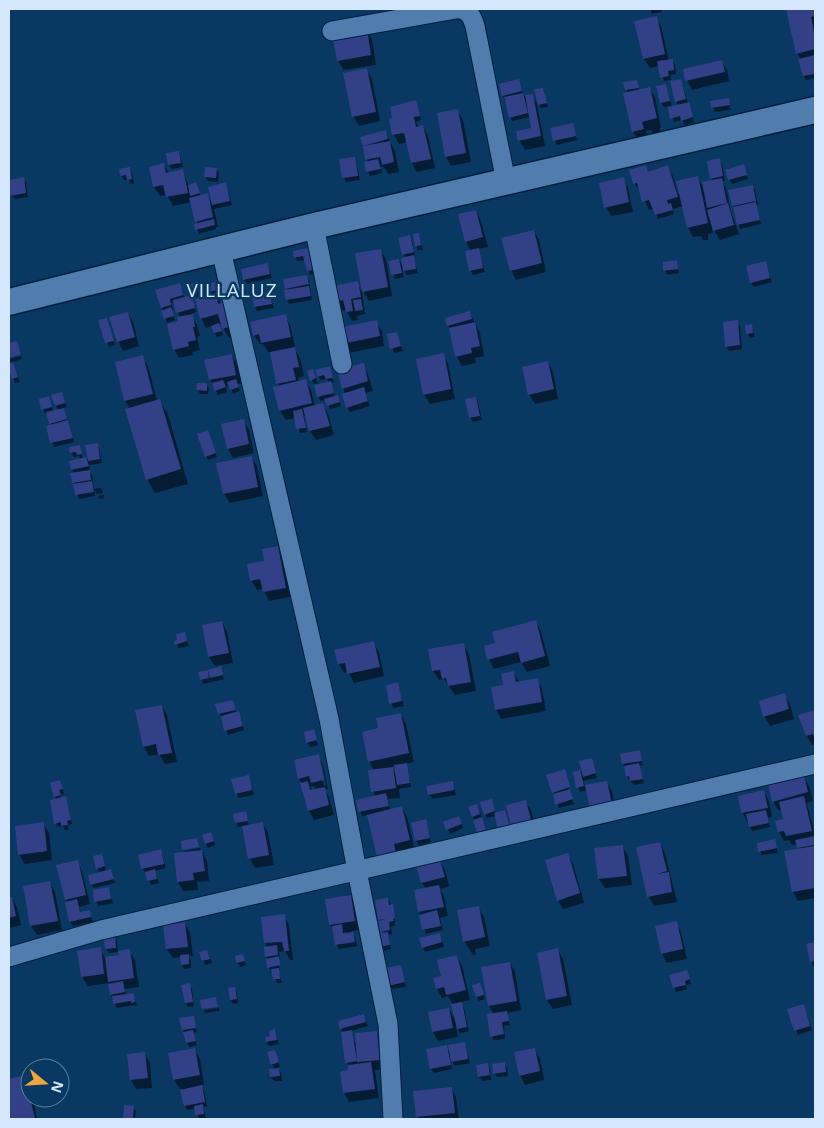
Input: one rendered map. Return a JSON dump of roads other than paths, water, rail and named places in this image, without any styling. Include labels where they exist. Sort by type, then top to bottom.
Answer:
[{"type":"street","points":[[332,31],[456,9]]},
{"type":"street","points":[[460,9],[465,10],[472,16],[475,26],[506,182]]},
{"type":"street","points":[[9,302],[314,226],[815,110]]},
{"type":"street","points":[[314,226],[342,364]]},
{"type":"street","points":[[221,250],[329,719],[356,871],[388,1024],[393,1119]]},
{"type":"street","points":[[9,958],[101,930],[815,764]]},
{"type":"district","name":"VILLALUZ","points":[[232,290]]}]
